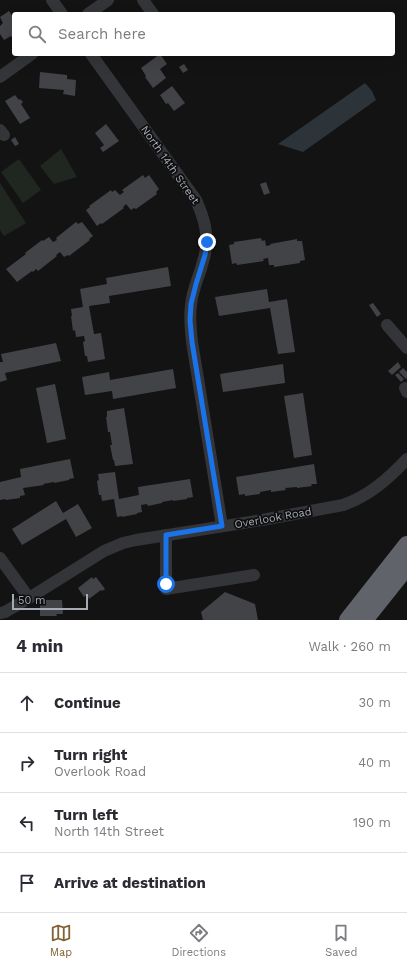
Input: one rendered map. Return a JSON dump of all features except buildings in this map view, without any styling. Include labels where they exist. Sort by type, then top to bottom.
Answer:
[{"type":"highway","points":[[348,620],[407,545]]},
{"type":"highway","points":[[364,620],[407,566]]},
{"type":"street","points":[[52,0],[61,12]]},
{"type":"street","points":[[91,12],[108,0]]},
{"type":"street","points":[[143,0],[152,12]]},
{"type":"street","points":[[0,77],[29,56]]},
{"type":"street","name":"North 14th Street","points":[[92,56],[196,200],[203,215],[206,227],[207,242],[205,255],[191,304],[190,320],[192,342],[222,526]]},
{"type":"street","points":[[387,325],[407,348]]},
{"type":"street","name":"Overlook Road","points":[[0,614],[29,598],[104,551],[123,543],[332,508],[353,502],[382,484],[407,460]]},
{"type":"street","points":[[166,535],[166,590],[254,575]]},
{"type":"street","points":[[0,558],[29,598]]},
{"type":"shaded area","points":[[365,83],[372,91],[376,100],[303,152],[278,144]]},
{"type":"shaded area","points":[[61,149],[77,177],[54,184],[40,166]]},
{"type":"shaded area","points":[[19,159],[41,190],[23,203],[1,172]]},
{"type":"shaded area","points":[[0,183],[26,223],[4,236],[0,230]]},
{"type":"route","points":[[166,584],[166,535],[222,526],[192,342],[190,320],[191,304],[205,255],[207,242]]}]
